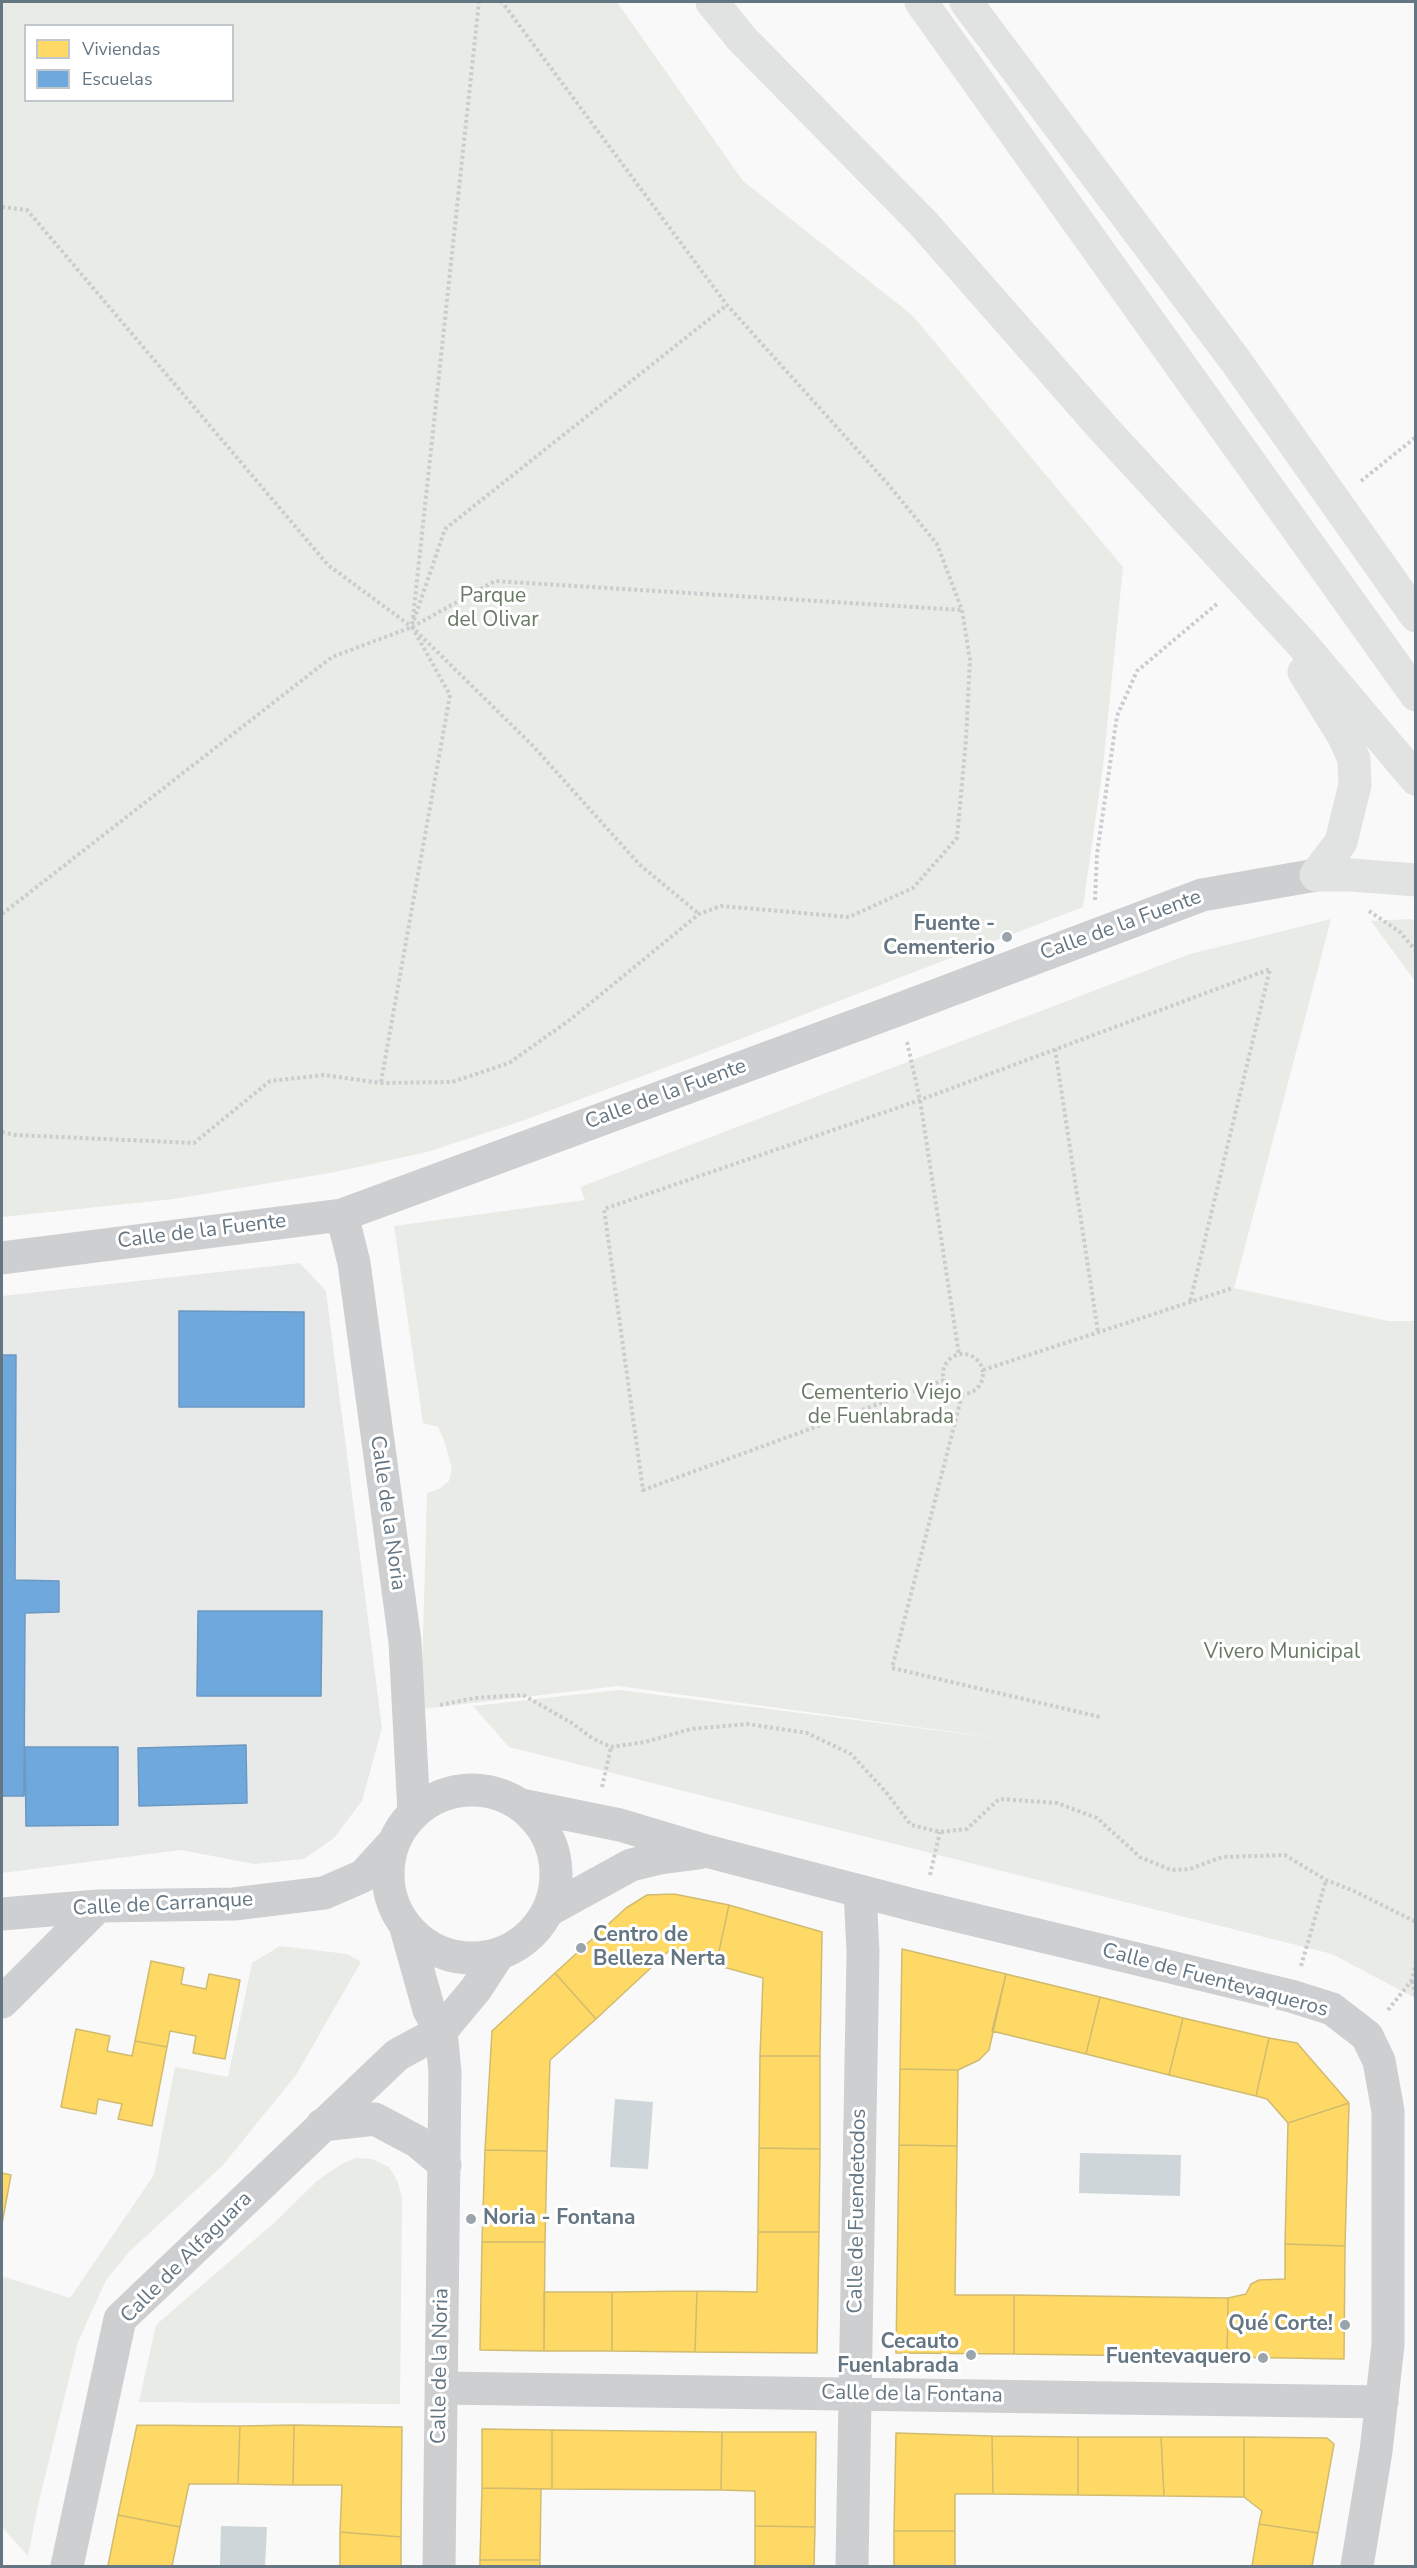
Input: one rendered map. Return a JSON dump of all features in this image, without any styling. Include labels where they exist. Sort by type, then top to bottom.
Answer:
[{"type":"highway","points":[[712,2],[742,39],[923,223],[1103,428],[1241,596],[1343,735],[1354,759],[1355,785],[1341,842],[1316,875]]},
{"type":"highway","points":[[921,2],[1416,695]]},
{"type":"highway","points":[[966,2],[1235,360],[1415,614]]},
{"type":"highway","points":[[1241,596],[1302,644],[1416,779]]},
{"type":"highway","points":[[1316,875],[1362,875],[1416,880]]},
{"type":"street","name":"Calle de la Fuente","points":[[2,1258],[342,1215],[1202,895],[1316,875]]},
{"type":"street","name":"Calle de la Noria","points":[[342,1215],[354,1263],[405,1642],[414,1813]]},
{"type":"street","points":[[476,1790],[501,1794],[521,1805],[538,1821],[550,1841],[556,1864],[556,1888],[549,1910],[528,1938],[498,1955],[464,1959],[432,1949],[402,1920],[387,1878],[394,1842],[414,1813],[426,1803],[450,1792],[476,1790]]},
{"type":"street","name":"Calle de Fuentevaqueros","points":[[521,1805],[620,1825],[710,1852],[921,1907],[1291,1996],[1332,2009],[1367,2036],[1379,2061],[1388,2111],[1388,2345],[1382,2402],[1357,2566]]},
{"type":"street","name":"Calle de Carranque","points":[[324,1893],[363,1876],[394,1842]]},
{"type":"street","name":"Calle de Fuentevaqueros","points":[[549,1910],[631,1865],[660,1858],[710,1852]]},
{"type":"street","name":"Calle de Fuendetodos","points":[[852,2566],[863,1952],[860,1891]]},
{"type":"street","name":"Calle de Carranque","points":[[2,1914],[98,1906],[234,1904],[324,1893],[355,1898],[402,1920]]},
{"type":"street","points":[[2,2002],[98,1906]]},
{"type":"street","name":"Calle de la Noria","points":[[402,1920],[429,2010],[441,2031],[445,2072],[439,2566]]},
{"type":"street","points":[[441,2031],[476,1989],[498,1955]]},
{"type":"street","name":"Calle de Alfaguara","points":[[67,2566],[120,2319],[397,2055],[441,2031]]},
{"type":"street","points":[[322,2125],[375,2119],[417,2142],[445,2165]]},
{"type":"street","name":"Calle de la Fontana","points":[[441,2388],[1382,2402]]},
{"type":"path","points":[[381,1083],[450,695],[412,627],[479,2]]},
{"type":"path","points":[[2,1132],[194,1143],[270,1081],[324,1075],[381,1083],[452,1082],[509,1063],[571,1019],[699,914],[721,906],[849,917],[913,888],[957,838],[966,740],[970,660],[962,610],[937,544],[887,483],[727,304],[502,2]]},
{"type":"path","points":[[2,207],[27,210],[328,565],[412,627],[532,746],[639,864],[699,914]]},
{"type":"path","points":[[412,627],[445,529],[727,304]]},
{"type":"path","points":[[1360,482],[1416,437]]},
{"type":"path","points":[[2,914],[332,657],[412,627],[495,581],[962,610]]},
{"type":"path","points":[[1093,935],[1097,854],[1117,716],[1137,671],[1241,596]]},
{"type":"path","points":[[944,1380],[644,1490],[604,1209],[920,1100],[1270,969],[1190,1302]]},
{"type":"path","points":[[900,1009],[920,1100],[959,1354]]},
{"type":"path","points":[[1055,1049],[1098,1332]]},
{"type":"path","points":[[983,1370],[1233,1288]]},
{"type":"path","points":[[959,1354],[972,1356],[980,1362],[983,1370],[980,1385],[968,1394],[962,1395],[953,1392],[944,1380],[946,1364],[959,1354]]},
{"type":"path","points":[[962,1395],[892,1668],[1100,1717]]},
{"type":"path","points":[[435,1706],[475,1698],[523,1695],[572,1723],[592,1738],[611,1747],[645,1742],[691,1729],[748,1724],[807,1733],[851,1754],[885,1791],[911,1825],[940,1832],[967,1829],[999,1799],[1057,1803],[1097,1818],[1140,1857],[1171,1870],[1190,1869],[1222,1857],[1285,1855],[1326,1880],[1354,1891],[1416,1922]]},
{"type":"path","points":[[594,1820],[611,1747]]},
{"type":"path","points":[[921,1907],[940,1832]]},
{"type":"path","points":[[1291,1996],[1314,1928],[1326,1880]]},
{"type":"path","points":[[1416,1962],[1412,1980],[1416,1997]]},
{"type":"path","points":[[1367,2036],[1412,1980]]},
{"type":"shaded area","points":[[300,1263],[326,1291],[382,1728],[362,1801],[334,1838],[304,1859],[254,1864],[181,1850],[2,1873],[2,1296]]},
{"type":"shaded area","points":[[615,2099],[653,2102],[648,2169],[610,2167]]},
{"type":"shaded area","points":[[1080,2153],[1181,2155],[1180,2196],[1079,2193]]},
{"type":"shaded area","points":[[221,2526],[267,2527],[265,2566],[220,2566]]},
{"type":"green space","name":"Parque del Olivar","points":[[2,2],[617,2],[743,181],[912,315],[1123,567],[1103,767],[1083,907],[522,1121],[427,1152],[335,1172],[174,1199],[2,1217]]},
{"type":"green space","name":"Cementerio Viejo de Fuenlabrada","points":[[1331,919],[1234,1288],[1388,1321],[1415,1321],[1415,1998],[1332,1954],[509,1747],[473,1706],[619,1690],[1013,1740],[618,1686],[421,1709],[427,1493],[439,1489],[449,1481],[452,1468],[438,1427],[423,1423],[394,1226],[585,1200],[580,1187],[1190,954]]},
{"type":"green space","points":[[1411,919],[1415,922],[1415,981],[1371,921]]},
{"type":"green space","points":[[280,1946],[347,1954],[361,1962],[296,2075],[223,2165],[129,2252],[106,2280],[78,2342],[38,2505],[28,2556],[2,2527],[2,2276],[70,2298],[154,2175],[175,2067],[228,2077],[252,1963]]},
{"type":"green space","points":[[355,2158],[372,2159],[389,2167],[397,2180],[402,2197],[400,2404],[139,2402],[156,2325],[275,2222],[318,2180]]},
{"type":"building: Viviendas","points":[[674,1894],[729,1905],[716,1965],[670,1950],[596,2019],[555,1973],[626,1908],[647,1895]]},
{"type":"building: Viviendas","points":[[729,1905],[822,1932],[820,2056],[760,2056],[763,1978],[716,1965]]},
{"type":"building: Viviendas","points":[[902,1949],[1006,1974],[989,2050],[979,2060],[958,2070],[900,2069]]},
{"type":"building: Viviendas","points":[[151,1961],[184,1968],[181,1984],[206,1989],[209,1974],[240,1980],[225,2059],[193,2053],[196,2036],[170,2031],[167,2047],[135,2041]]},
{"type":"building: Viviendas","points":[[555,1973],[596,2019],[550,2060],[547,2151],[485,2150],[492,2031]]},
{"type":"building: Viviendas","points":[[1006,1974],[1100,1997],[1086,2054],[992,2031]]},
{"type":"building: Viviendas","points":[[1100,1997],[1183,2018],[1169,2075],[1086,2054]]},
{"type":"building: Viviendas","points":[[1183,2018],[1269,2038],[1256,2096],[1169,2075]]},
{"type":"building: Viviendas","points":[[76,2029],[110,2036],[107,2051],[132,2056],[135,2041],[167,2047],[152,2126],[118,2119],[122,2104],[98,2099],[96,2114],[61,2107]]},
{"type":"building: Viviendas","points":[[1269,2038],[1297,2043],[1349,2103],[1288,2123],[1267,2099],[1256,2096]]},
{"type":"building: Viviendas","points":[[760,2056],[820,2056],[820,2149],[759,2148]]},
{"type":"building: Viviendas","points":[[900,2069],[958,2070],[957,2146],[899,2145]]},
{"type":"building: Viviendas","points":[[1349,2103],[1345,2246],[1285,2244],[1288,2123]]},
{"type":"building: Viviendas","points":[[899,2145],[957,2146],[955,2295],[1014,2295],[1014,2354],[896,2353]]},
{"type":"building: Viviendas","points":[[759,2148],[820,2149],[819,2232],[758,2232]]},
{"type":"building: Viviendas","points":[[485,2150],[547,2151],[545,2242],[482,2242]]},
{"type":"building: Viviendas","points":[[2,2173],[11,2175],[2,2224]]},
{"type":"building: Viviendas","points":[[758,2232],[819,2232],[817,2353],[695,2352],[697,2291],[757,2292]]},
{"type":"building: Viviendas","points":[[482,2242],[545,2242],[544,2351],[480,2350]]},
{"type":"building: Viviendas","points":[[1285,2244],[1345,2246],[1344,2359],[1227,2357],[1228,2298],[1246,2294],[1251,2284],[1259,2280],[1285,2279]]},
{"type":"building: Viviendas","points":[[697,2291],[695,2352],[612,2351],[612,2292]]},
{"type":"building: Viviendas","points":[[544,2292],[612,2292],[612,2351],[544,2351]]},
{"type":"building: Viviendas","points":[[1014,2295],[1228,2298],[1227,2357],[1014,2354]]},
{"type":"building: Viviendas","points":[[137,2425],[240,2426],[238,2484],[189,2484],[180,2527],[118,2515]]},
{"type":"building: Viviendas","points":[[294,2425],[402,2427],[401,2537],[340,2532],[342,2485],[293,2485]]},
{"type":"building: Viviendas","points":[[294,2425],[293,2485],[238,2484],[240,2426]]},
{"type":"building: Viviendas","points":[[482,2429],[552,2430],[552,2489],[482,2488]]},
{"type":"building: Viviendas","points":[[552,2430],[722,2432],[721,2490],[552,2489]]},
{"type":"building: Viviendas","points":[[722,2432],[816,2432],[815,2527],[755,2526],[755,2491],[721,2490]]},
{"type":"building: Viviendas","points":[[896,2433],[992,2436],[993,2494],[955,2494],[955,2531],[894,2531]]},
{"type":"building: Viviendas","points":[[992,2436],[1078,2437],[1078,2495],[993,2494]]},
{"type":"building: Viviendas","points":[[1078,2437],[1161,2437],[1164,2496],[1078,2495]]},
{"type":"building: Viviendas","points":[[1161,2437],[1244,2437],[1244,2497],[1164,2496]]},
{"type":"building: Viviendas","points":[[1244,2437],[1327,2438],[1334,2444],[1318,2533],[1259,2524],[1262,2511],[1244,2497]]},
{"type":"building: Viviendas","points":[[482,2488],[541,2489],[540,2560],[480,2560]]},
{"type":"building: Viviendas","points":[[118,2515],[180,2527],[172,2566],[108,2566]]},
{"type":"building: Viviendas","points":[[1259,2524],[1318,2533],[1312,2566],[1252,2566]]},
{"type":"building: Viviendas","points":[[755,2526],[815,2527],[814,2566],[755,2566]]},
{"type":"building: Viviendas","points":[[894,2531],[955,2531],[955,2566],[894,2566]]},
{"type":"building: Viviendas","points":[[340,2532],[401,2537],[401,2566],[340,2566]]},
{"type":"building: Viviendas","points":[[480,2560],[540,2560],[540,2566],[480,2566]]},
{"type":"building: Escuelas","points":[[179,1311],[304,1312],[304,1407],[179,1407]]},
{"type":"building: Escuelas","points":[[2,1355],[16,1355],[15,1580],[59,1581],[59,1612],[25,1613],[24,1796],[2,1796]]},
{"type":"building: Escuelas","points":[[198,1611],[322,1611],[321,1696],[197,1696]]},
{"type":"building: Escuelas","points":[[246,1745],[247,1803],[139,1806],[138,1748]]},
{"type":"building: Escuelas","points":[[25,1747],[118,1747],[118,1825],[26,1826]]},
{"type":"place","name":"Fuente - Cementerio","points":[[1007,937]]},
{"type":"place","name":"Centro de Belleza Nerta","points":[[581,1948]]},
{"type":"place","name":"Noria - Fontana","points":[[471,2219]]},
{"type":"place","name":"Qué Corte!","points":[[1345,2325]]},
{"type":"place","name":"Cecauto Fuenlabrada","points":[[971,2355]]},
{"type":"place","name":"Fuentevaquero","points":[[1263,2358]]},
{"type":"park label","name":"Vivero Municipal","points":[[1282,1653]]}]
